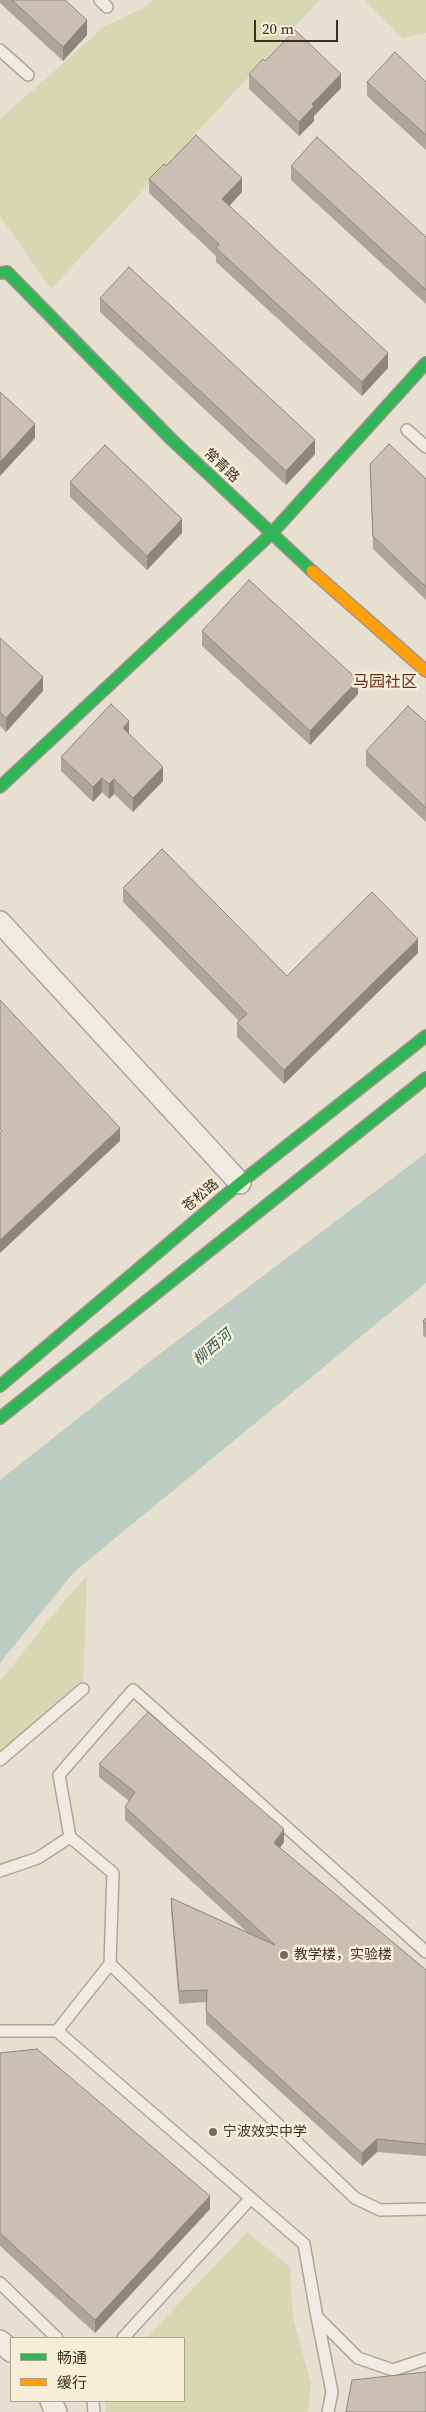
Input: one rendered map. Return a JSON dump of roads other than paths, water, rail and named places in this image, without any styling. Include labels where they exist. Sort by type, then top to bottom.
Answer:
[{"type":"street","name":"常青路","points":[[4,272],[172,440],[271,534],[426,671]]},
{"type":"street","points":[[0,787],[271,534],[426,363]]},
{"type":"street","points":[[0,922],[240,1183]]},
{"type":"street","name":"苍松路","points":[[0,1386],[240,1183],[426,1036]]},
{"type":"street","points":[[0,1418],[426,1078]]},
{"type":"street","points":[[0,2341],[10,2351]]},
{"type":"lane","points":[[0,50],[28,75]]},
{"type":"lane","points":[[0,259],[4,272]]},
{"type":"lane","points":[[407,430],[426,447]]},
{"type":"lane","points":[[0,1760],[83,1688]]},
{"type":"lane","points":[[57,2031],[110,1964],[112,1873],[70,1837],[59,1775],[133,1690],[426,1952]]},
{"type":"lane","points":[[0,1872],[38,1858],[70,1837]]},
{"type":"lane","points":[[110,1964],[355,2198],[380,2210],[426,2209]]},
{"type":"lane","points":[[0,2031],[57,2031],[304,2244],[332,2392],[328,2412]]},
{"type":"lane","points":[[124,2337],[251,2198]]},
{"type":"lane","points":[[0,2283],[56,2337]]},
{"type":"lane","points":[[317,2317],[358,2358],[393,2370],[426,2359]]},
{"type":"water","name":"柳西河","points":[[426,1153],[426,1283],[74,1572],[0,1663],[0,1480],[153,1359]]},
{"type":"place","name":"教学楼，实验楼","points":[[284,1955]]},
{"type":"place","name":"宁波效实中学","points":[[213,2132]]},
{"type":"district","name":"马园社区","points":[[385,683]]}]
